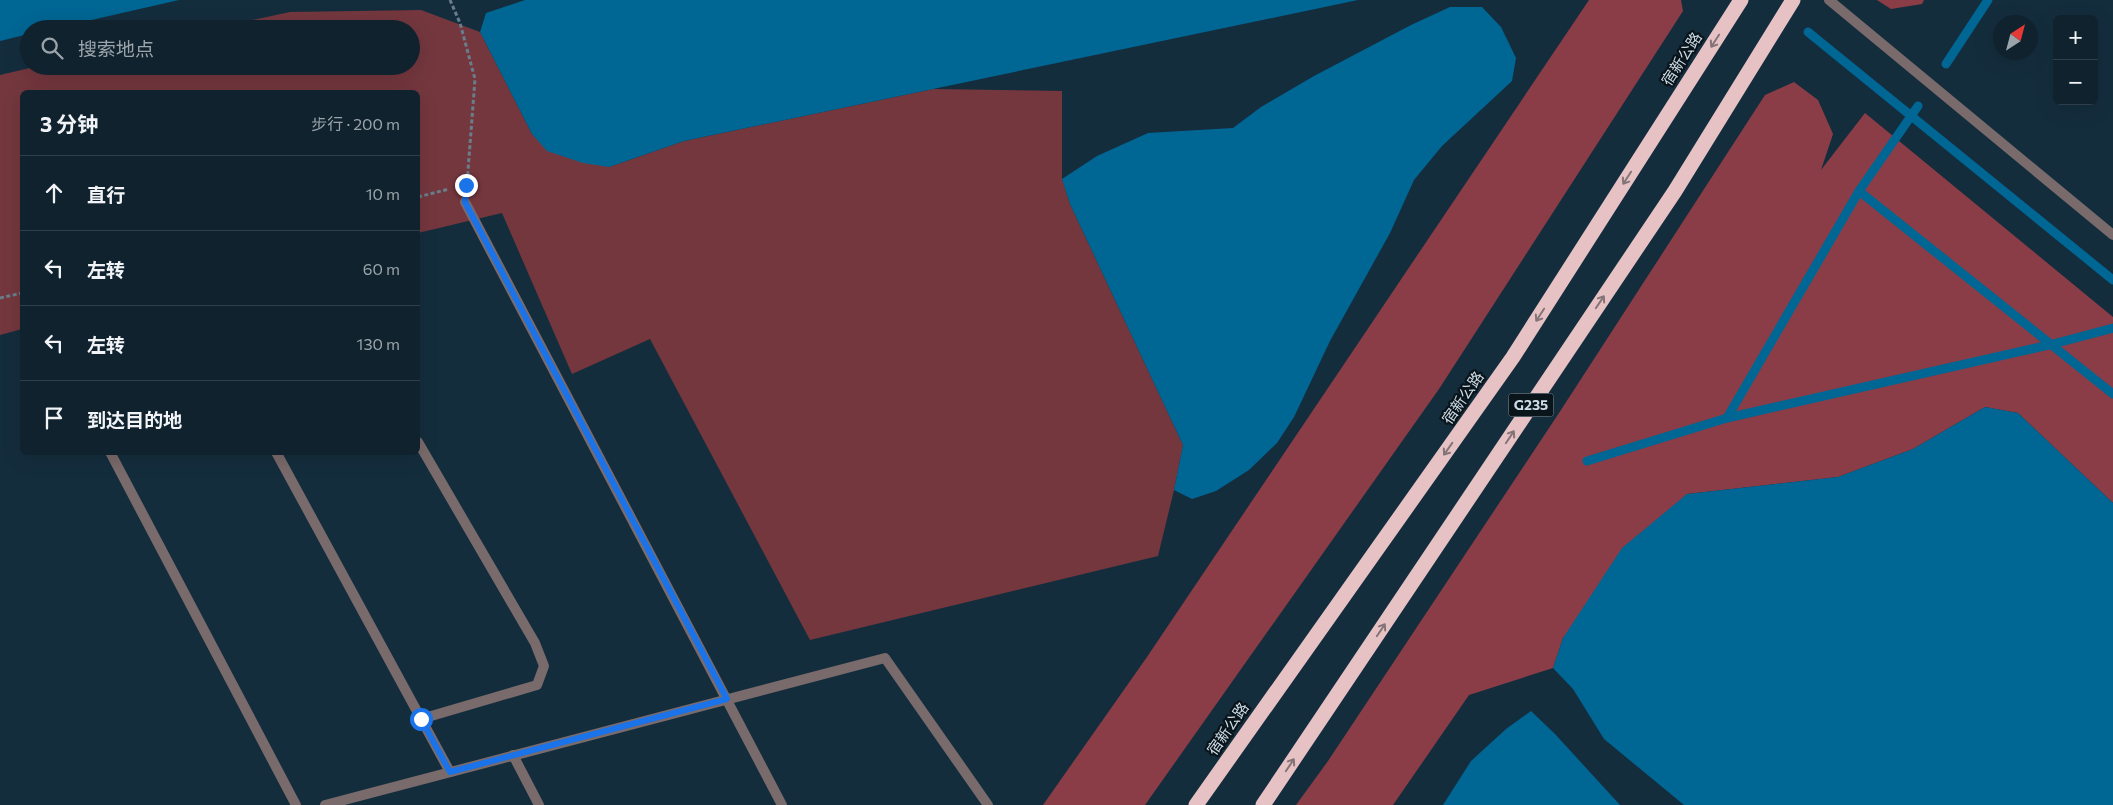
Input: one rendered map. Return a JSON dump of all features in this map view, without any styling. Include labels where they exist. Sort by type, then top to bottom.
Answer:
[{"type":"highway","name":"宿新公路","points":[[1196,805],[1513,357],[1741,0]]},
{"type":"highway","name":"G235","points":[[1262,805],[1675,191],[1793,0]]},
{"type":"street","points":[[1830,0],[2113,235]]},
{"type":"street","points":[[465,202],[782,805]]},
{"type":"street","points":[[420,445],[535,644],[544,666],[537,685],[421,719]]},
{"type":"street","points":[[112,455],[296,805]]},
{"type":"street","points":[[278,455],[450,772]]},
{"type":"street","points":[[325,805],[885,658],[988,805]]},
{"type":"street","points":[[513,755],[539,805]]},
{"type":"path","points":[[450,0],[460,23],[475,79],[465,202]]},
{"type":"path","points":[[458,187],[466,185]]},
{"type":"path","points":[[420,196],[450,189]]},
{"type":"path","points":[[0,298],[20,293]]},
{"type":"shaded area","points":[[1589,0],[1681,0],[1683,11],[1439,389],[1145,805],[1043,805],[1147,657]]},
{"type":"shaded area","points":[[1877,0],[1924,0],[1922,4],[1891,9]]},
{"type":"shaded area","points":[[421,10],[480,32],[532,134],[609,167],[684,141],[933,89],[1062,91],[1062,178],[1070,204],[1183,445],[1158,556],[810,640],[650,339],[572,374],[502,213],[420,233],[420,90],[20,90],[20,330],[0,335],[0,75],[20,70],[20,75],[420,75],[420,20],[253,20],[290,12]]},
{"type":"shaded area","points":[[1794,82],[1818,100],[1833,134],[1821,170],[1865,113],[2113,317],[2113,503],[2018,413],[1985,407],[1913,449],[1838,477],[1687,494],[1563,638],[1553,668],[1469,695],[1393,805],[1296,805],[1328,761],[1559,413],[1765,95]]},
{"type":"water","points":[[0,0],[179,0],[91,20],[20,20],[20,36],[0,41]]},
{"type":"water","points":[[525,0],[1358,0],[684,141],[609,167],[583,163],[547,151],[532,134],[480,32],[486,13]]},
{"type":"water","points":[[1450,7],[1482,7],[1501,27],[1516,58],[1512,81],[1442,146],[1414,180],[1390,233],[1330,341],[1294,417],[1277,443],[1249,470],[1216,491],[1192,499],[1174,490],[1183,445],[1070,204],[1062,179],[1097,156],[1148,133],[1233,128],[1261,107],[1314,76],[1411,25]]},
{"type":"water","points":[[1985,407],[2018,413],[2113,503],[2113,805],[1684,805],[1604,739],[1573,689],[1553,668],[1563,638],[1622,548],[1687,494],[1838,477],[1913,449]]},
{"type":"water","points":[[1531,711],[1555,734],[1620,805],[1443,805],[1471,761],[1506,729]]},
{"type":"waterway","points":[[1946,64],[1988,0]]},
{"type":"waterway","points":[[1808,32],[2113,280]]},
{"type":"waterway","points":[[1727,418],[1859,191],[1918,106]]},
{"type":"waterway","points":[[1859,191],[2113,394]]},
{"type":"waterway","points":[[1587,461],[1727,418],[2053,344],[2113,328]]},
{"type":"route","points":[[421,719],[450,772],[727,699],[465,202],[466,185]]}]
